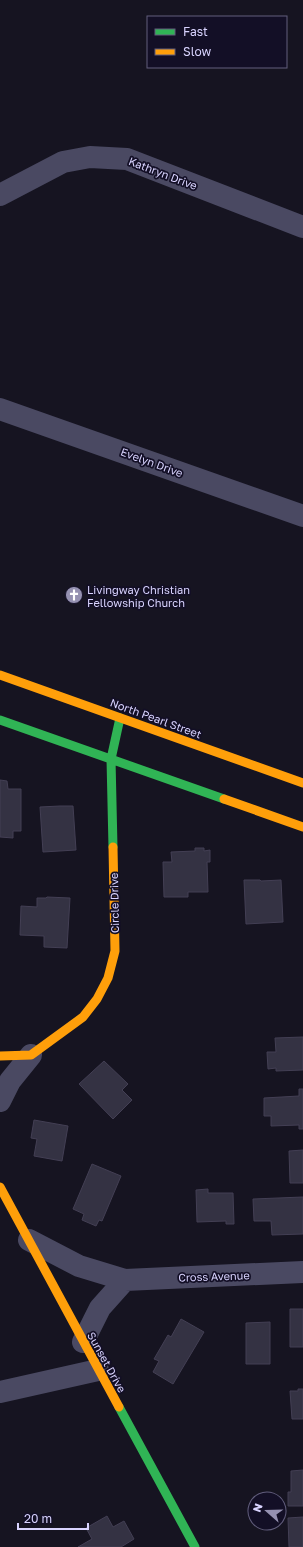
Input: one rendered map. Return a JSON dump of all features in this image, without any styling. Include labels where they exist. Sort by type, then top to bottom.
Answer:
[{"type":"street","name":"Kathryn Drive","points":[[0,196],[63,162],[90,157],[127,159],[303,227]]},
{"type":"street","name":"Evelyn Drive","points":[[0,408],[303,516]]},
{"type":"street","name":"North Pearl Street","points":[[0,675],[303,783]]},
{"type":"street","name":"Circle Drive","points":[[0,1101],[10,1080],[31,1055],[83,1017],[97,999],[108,978],[115,951],[112,759],[120,718]]},
{"type":"street","points":[[0,720],[303,827]]},
{"type":"street","points":[[0,1056],[31,1055]]},
{"type":"street","name":"Sunset Drive","points":[[0,1187],[195,1547]]},
{"type":"street","name":"Cross Avenue","points":[[29,1240],[79,1266],[125,1280],[303,1272]]},
{"type":"street","points":[[83,1342],[100,1308],[125,1280]]},
{"type":"street","points":[[0,1392],[98,1370]]},
{"type":"building","points":[[0,780],[7,781],[8,789],[21,789],[21,831],[13,831],[13,838],[0,837]]},
{"type":"building","points":[[73,806],[76,850],[43,852],[40,807]]},
{"type":"building","points":[[195,848],[204,848],[204,851],[210,850],[210,862],[207,862],[208,892],[188,892],[188,897],[164,897],[163,862],[172,862],[171,852],[195,851]]},
{"type":"building","points":[[244,880],[281,880],[283,922],[246,924]]},
{"type":"building","points":[[37,898],[70,898],[67,948],[44,947],[44,936],[20,935],[21,906],[37,907]]},
{"type":"building","points":[[303,1037],[303,1070],[276,1071],[276,1068],[268,1069],[267,1052],[276,1052],[275,1038]]},
{"type":"building","points":[[104,1061],[128,1084],[122,1090],[132,1100],[113,1119],[79,1084]]},
{"type":"building","points":[[299,1089],[303,1089],[303,1129],[299,1129],[299,1125],[271,1126],[271,1116],[264,1116],[264,1098],[299,1096]]},
{"type":"building","points":[[34,1120],[68,1126],[62,1161],[34,1156],[37,1139],[31,1138]]},
{"type":"building","points":[[303,1150],[303,1183],[290,1183],[289,1151]]},
{"type":"building","points":[[92,1164],[121,1176],[102,1221],[99,1220],[96,1226],[82,1220],[84,1214],[73,1209]]},
{"type":"building","points":[[208,1189],[208,1193],[233,1193],[234,1224],[226,1224],[226,1221],[197,1222],[196,1190]]},
{"type":"building","points":[[303,1197],[303,1234],[272,1235],[271,1221],[254,1221],[253,1199]]},
{"type":"building","points":[[290,1309],[303,1309],[303,1347],[290,1347]]},
{"type":"building","points":[[181,1319],[204,1332],[173,1384],[153,1372],[159,1361],[154,1359],[168,1335],[171,1337]]},
{"type":"building","points":[[270,1322],[270,1364],[246,1364],[246,1323]]},
{"type":"building","points":[[298,1389],[303,1389],[303,1419],[292,1419],[290,1391],[298,1391]]},
{"type":"building","points":[[303,1470],[303,1506],[288,1506],[288,1492],[291,1492],[291,1471]]},
{"type":"building","points":[[107,1516],[113,1527],[124,1521],[134,1539],[121,1547],[78,1547],[92,1539],[86,1528]]},
{"type":"building","points":[[303,1517],[303,1547],[289,1547],[288,1518]]},
{"type":"traffic: fast","points":[[113,847],[111,759],[120,718]]},
{"type":"traffic: fast","points":[[0,720],[224,799]]},
{"type":"traffic: fast","points":[[119,1407],[195,1547]]},
{"type":"traffic: slow","points":[[0,675],[303,783]]},
{"type":"traffic: slow","points":[[224,799],[303,827]]},
{"type":"traffic: slow","points":[[0,1056],[31,1055],[83,1017],[97,999],[108,978],[115,951],[113,847]]},
{"type":"traffic: slow","points":[[0,1187],[119,1407]]},
{"type":"place","name":"Livingway Christian Fellowship Church","points":[[74,595]]}]
